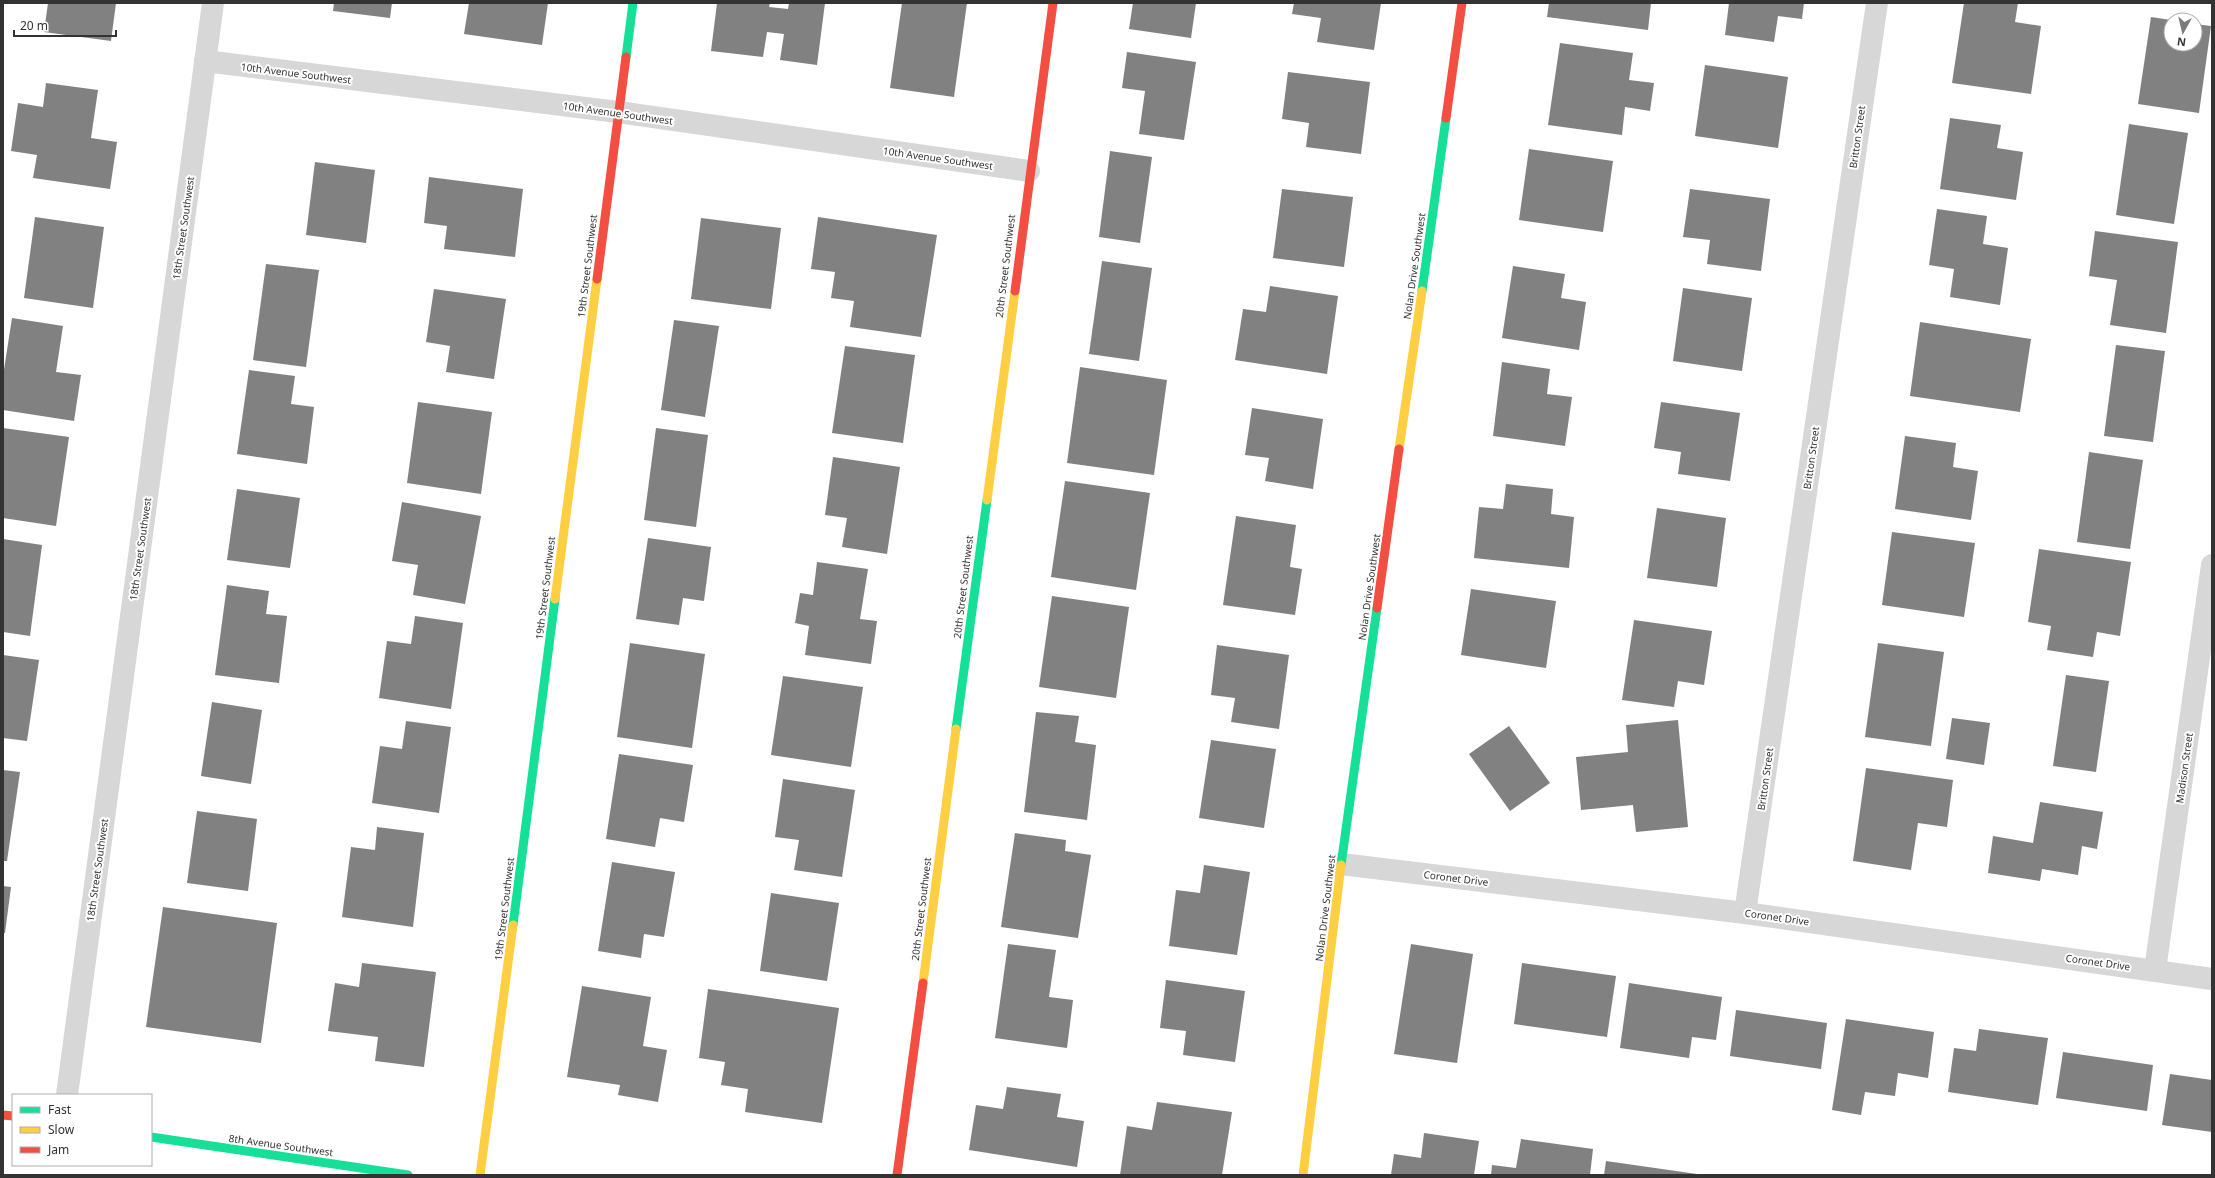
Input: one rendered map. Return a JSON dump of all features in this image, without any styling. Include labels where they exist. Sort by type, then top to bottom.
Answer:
[{"type":"street","name":"18th Street Southwest","points":[[67,1094],[213,3]]},
{"type":"street","name":"19th Street Southwest","points":[[480,1175],[633,3]]},
{"type":"street","name":"20th Street Southwest","points":[[897,1175],[1029,172],[1053,3]]},
{"type":"street","name":"Nolan Drive Southwest","points":[[1303,1175],[1341,864],[1462,3]]},
{"type":"street","name":"Britton Street","points":[[1745,913],[1877,3]]},
{"type":"street","name":"10th Avenue Southwest","points":[[205,61],[618,112],[1029,172]]},
{"type":"street","name":"Madison Street","points":[[2155,970],[2212,565]]},
{"type":"street","name":"Coronet Drive","points":[[1341,864],[1745,913],[2212,979]]},
{"type":"street","name":"8th Avenue Southwest","points":[[152,1137],[316,1168],[408,1175]]},
{"type":"building","points":[[48,3],[116,3],[111,41],[44,32]]},
{"type":"building","points":[[334,3],[392,3],[390,18],[333,11]]},
{"type":"building","points":[[469,3],[548,3],[542,45],[464,34]]},
{"type":"building","points":[[717,3],[770,3],[769,7],[788,9],[789,3],[825,3],[817,65],[780,60],[784,34],[767,32],[763,57],[711,51]]},
{"type":"building","points":[[902,3],[967,3],[954,97],[890,88]]},
{"type":"building","points":[[1133,3],[1196,3],[1191,38],[1129,29]]},
{"type":"building","points":[[1294,3],[1381,3],[1374,50],[1317,42],[1321,18],[1292,14]]},
{"type":"building","points":[[1549,3],[1651,3],[1648,30],[1547,17]]},
{"type":"building","points":[[1729,3],[1804,3],[1802,19],[1778,16],[1774,42],[1725,35]]},
{"type":"building","points":[[1964,3],[2018,3],[2015,22],[2041,26],[2031,94],[1952,83]]},
{"type":"building","points":[[2151,17],[2163,19],[2163,52],[2203,52],[2203,25],[2211,26],[2199,113],[2138,104]]},
{"type":"building","points":[[1560,43],[1633,53],[1629,80],[1654,83],[1650,111],[1625,107],[1622,135],[1548,125]]},
{"type":"building","points":[[1127,52],[1196,62],[1184,140],[1139,134],[1145,91],[1122,88]]},
{"type":"building","points":[[1705,65],[1788,77],[1778,148],[1695,136]]},
{"type":"building","points":[[1288,72],[1370,82],[1361,154],[1306,147],[1309,123],[1282,119]]},
{"type":"building","points":[[46,83],[98,90],[91,138],[117,142],[110,189],[33,178],[37,155],[11,151],[18,103],[43,107]]},
{"type":"building","points":[[1950,118],[2001,125],[1997,148],[2023,152],[2016,200],[1940,189]]},
{"type":"building","points":[[2129,124],[2188,133],[2174,224],[2116,215]]},
{"type":"building","points":[[1529,149],[1613,161],[1603,232],[1519,220]]},
{"type":"building","points":[[1110,151],[1152,157],[1140,243],[1099,237]]},
{"type":"building","points":[[315,162],[375,170],[366,243],[306,235]]},
{"type":"building","points":[[429,177],[523,189],[515,257],[444,249],[447,226],[424,223]]},
{"type":"building","points":[[1282,189],[1353,197],[1344,267],[1273,258]]},
{"type":"building","points":[[1690,189],[1770,199],[1761,271],[1707,264],[1710,240],[1683,237]]},
{"type":"building","points":[[1937,209],[1987,216],[1983,244],[2008,248],[2000,305],[1950,297],[1954,269],[1929,265]]},
{"type":"building","points":[[35,217],[104,227],[93,308],[24,298]]},
{"type":"building","points":[[818,217],[937,235],[921,337],[850,327],[854,301],[831,298],[835,272],[811,269]]},
{"type":"building","points":[[701,218],[781,228],[771,309],[691,299]]},
{"type":"building","points":[[2095,231],[2178,242],[2166,333],[2110,325],[2117,280],[2089,276]]},
{"type":"building","points":[[1102,261],[1152,268],[1139,361],[1089,354]]},
{"type":"building","points":[[266,264],[319,270],[306,367],[253,360]]},
{"type":"building","points":[[1513,266],[1565,274],[1561,298],[1586,302],[1579,350],[1502,338]]},
{"type":"building","points":[[1270,286],[1338,296],[1327,374],[1235,360],[1243,309],[1266,312]]},
{"type":"building","points":[[1683,288],[1752,298],[1742,371],[1673,361]]},
{"type":"building","points":[[434,289],[506,299],[494,379],[446,372],[450,346],[426,342]]},
{"type":"building","points":[[12,318],[63,326],[56,372],[81,375],[74,421],[3,410],[3,376]]},
{"type":"building","points":[[674,320],[719,326],[705,417],[661,410]]},
{"type":"building","points":[[1920,322],[2031,339],[2020,412],[1910,396]]},
{"type":"building","points":[[2116,345],[2165,351],[2153,442],[2104,436]]},
{"type":"building","points":[[845,346],[915,355],[903,443],[832,433]]},
{"type":"building","points":[[1502,362],[1550,369],[1547,394],[1572,397],[1565,446],[1493,436]]},
{"type":"building","points":[[1080,367],[1167,380],[1154,475],[1067,463]]},
{"type":"building","points":[[249,370],[295,376],[291,404],[314,407],[307,464],[237,454]]},
{"type":"building","points":[[418,402],[492,412],[481,494],[407,483]]},
{"type":"building","points":[[1661,402],[1740,413],[1730,481],[1678,474],[1681,452],[1654,448]]},
{"type":"building","points":[[1252,408],[1323,419],[1313,489],[1265,481],[1269,458],[1245,455]]},
{"type":"building","points":[[3,428],[69,437],[56,526],[3,518]]},
{"type":"building","points":[[656,428],[708,435],[696,527],[644,520]]},
{"type":"building","points":[[1905,436],[1956,443],[1953,467],[1978,471],[1971,520],[1895,509]]},
{"type":"building","points":[[2089,452],[2143,460],[2130,549],[2077,542]]},
{"type":"building","points":[[833,457],[900,467],[887,554],[842,547],[847,518],[825,515]]},
{"type":"building","points":[[1065,481],[1150,493],[1136,590],[1051,577]]},
{"type":"building","points":[[1506,484],[1553,489],[1551,514],[1574,517],[1569,568],[1474,558],[1479,507],[1503,509]]},
{"type":"building","points":[[237,489],[300,498],[290,568],[227,560]]},
{"type":"building","points":[[402,502],[481,516],[465,604],[413,595],[418,565],[392,561]]},
{"type":"building","points":[[1657,508],[1726,518],[1717,587],[1647,578]]},
{"type":"building","points":[[1236,516],[1296,525],[1290,567],[1302,569],[1295,615],[1223,605]]},
{"type":"building","points":[[1892,532],[1975,543],[1964,617],[1882,605]]},
{"type":"building","points":[[648,538],[711,547],[704,601],[683,598],[679,625],[636,619]]},
{"type":"building","points":[[3,539],[42,545],[30,636],[3,632]]},
{"type":"building","points":[[2039,549],[2131,562],[2120,636],[2097,632],[2093,657],[2047,650],[2051,626],[2028,622]]},
{"type":"building","points":[[817,562],[868,569],[860,619],[877,621],[871,664],[805,655],[809,626],[795,623],[800,593],[813,595]]},
{"type":"building","points":[[227,585],[269,591],[266,614],[287,616],[279,683],[215,675]]},
{"type":"building","points":[[1471,589],[1556,601],[1546,668],[1461,655]]},
{"type":"building","points":[[1052,596],[1129,607],[1116,698],[1039,687]]},
{"type":"building","points":[[415,616],[463,623],[451,709],[379,698],[387,641],[411,644]]},
{"type":"building","points":[[1634,620],[1712,631],[1704,685],[1678,681],[1674,707],[1622,700]]},
{"type":"building","points":[[630,643],[705,654],[692,748],[617,737]]},
{"type":"building","points":[[1878,643],[1944,652],[1931,746],[1865,737]]},
{"type":"building","points":[[1217,645],[1289,655],[1279,729],[1231,722],[1235,698],[1211,695]]},
{"type":"building","points":[[3,655],[39,660],[27,741],[3,738]]},
{"type":"building","points":[[2066,675],[2109,681],[2096,772],[2053,766]]},
{"type":"building","points":[[783,676],[863,687],[851,767],[771,755]]},
{"type":"building","points":[[212,702],[262,710],[251,784],[201,776]]},
{"type":"building","points":[[1036,712],[1079,716],[1075,742],[1096,745],[1087,820],[1024,812]]},
{"type":"building","points":[[1952,718],[1990,723],[1984,765],[1946,759]]},
{"type":"building","points":[[1678,720],[1688,827],[1636,832],[1633,805],[1581,810],[1576,757],[1628,752],[1626,725]]},
{"type":"building","points":[[406,721],[451,727],[439,813],[372,803],[380,746],[402,749]]},
{"type":"building","points":[[1509,726],[1550,783],[1510,811],[1469,754]]},
{"type":"building","points":[[1211,740],[1276,749],[1264,828],[1199,818]]},
{"type":"building","points":[[619,754],[693,765],[684,822],[660,818],[655,847],[606,839]]},
{"type":"building","points":[[1866,768],[1953,780],[1947,827],[1918,823],[1911,870],[1853,861]]},
{"type":"building","points":[[3,770],[20,772],[7,861],[3,861]]},
{"type":"building","points":[[783,779],[855,790],[842,877],[794,870],[799,840],[775,837]]},
{"type":"building","points":[[2040,802],[2103,812],[2097,849],[2082,846],[2078,875],[2042,869],[2040,881],[1988,873],[1993,836],[2033,843]]},
{"type":"building","points":[[197,811],[257,819],[248,891],[187,883]]},
{"type":"building","points":[[377,827],[424,833],[413,927],[342,917],[351,847],[375,850]]},
{"type":"building","points":[[1015,833],[1066,840],[1065,851],[1091,855],[1078,938],[1001,927]]},
{"type":"building","points":[[612,862],[675,872],[664,937],[644,934],[641,958],[598,951]]},
{"type":"building","points":[[1204,865],[1250,872],[1237,955],[1169,946],[1176,890],[1200,893]]},
{"type":"building","points":[[3,886],[11,887],[5,933],[3,933]]},
{"type":"building","points":[[771,893],[839,903],[827,981],[760,971]]},
{"type":"building","points":[[163,907],[277,923],[261,1043],[146,1027]]},
{"type":"building","points":[[1008,944],[1056,950],[1049,997],[1073,1000],[1067,1048],[995,1038]]},
{"type":"building","points":[[1411,944],[1473,954],[1457,1063],[1394,1054]]},
{"type":"building","points":[[362,963],[436,972],[424,1067],[375,1061],[378,1037],[328,1031],[335,983],[359,987]]},
{"type":"building","points":[[1522,963],[1616,976],[1607,1037],[1514,1024]]},
{"type":"building","points":[[1166,980],[1245,991],[1235,1062],[1183,1055],[1186,1031],[1160,1028]]},
{"type":"building","points":[[1629,983],[1722,997],[1716,1040],[1692,1037],[1689,1058],[1620,1048]]},
{"type":"building","points":[[582,986],[651,997],[643,1046],[667,1050],[658,1102],[618,1095],[620,1085],[567,1077]]},
{"type":"building","points":[[708,989],[839,1008],[822,1123],[745,1112],[748,1089],[721,1085],[725,1062],[699,1058]]},
{"type":"building","points":[[1736,1010],[1827,1023],[1821,1069],[1730,1056]]},
{"type":"building","points":[[1846,1019],[1934,1032],[1928,1078],[1898,1073],[1895,1096],[1865,1092],[1861,1115],[1832,1110]]},
{"type":"building","points":[[1979,1029],[2048,1038],[2038,1105],[1948,1092],[1954,1048],[1976,1051]]},
{"type":"building","points":[[2063,1052],[2153,1065],[2147,1111],[2056,1098]]},
{"type":"building","points":[[2170,1074],[2212,1080],[2212,1132],[2162,1125]]},
{"type":"building","points":[[1007,1087],[1061,1094],[1057,1117],[1084,1121],[1077,1167],[969,1150],[976,1105],[1003,1109]]},
{"type":"building","points":[[1157,1102],[1232,1112],[1222,1175],[1120,1175],[1127,1126],[1152,1130]]},
{"type":"building","points":[[1424,1133],[1479,1141],[1474,1175],[1391,1175],[1394,1154],[1421,1158]]},
{"type":"building","points":[[1521,1139],[1593,1149],[1590,1175],[1491,1175],[1492,1165],[1516,1168]]},
{"type":"building","points":[[1606,1161],[1697,1174],[1697,1175],[1604,1175]]},
{"type":"traffic: fast","points":[[626,57],[633,3]]},
{"type":"traffic: fast","points":[[1422,291],[1446,118]]},
{"type":"traffic: fast","points":[[956,729],[987,500]]},
{"type":"traffic: fast","points":[[513,925],[555,599]]},
{"type":"traffic: fast","points":[[1341,865],[1377,608]]},
{"type":"traffic: fast","points":[[152,1137],[408,1175]]},
{"type":"traffic: slow","points":[[555,599],[597,279]]},
{"type":"traffic: slow","points":[[987,500],[1015,291]]},
{"type":"traffic: slow","points":[[1399,449],[1422,291]]},
{"type":"traffic: slow","points":[[923,983],[956,729]]},
{"type":"traffic: slow","points":[[1303,1175],[1341,865]]},
{"type":"traffic: slow","points":[[480,1175],[513,925]]},
{"type":"traffic: jam","points":[[1015,291],[1053,3]]},
{"type":"traffic: jam","points":[[1446,118],[1462,3]]},
{"type":"traffic: jam","points":[[597,279],[626,57]]},
{"type":"traffic: jam","points":[[1377,608],[1399,449]]},
{"type":"traffic: jam","points":[[897,1175],[923,983]]},
{"type":"traffic: jam","points":[[3,1115],[12,1116]]}]
